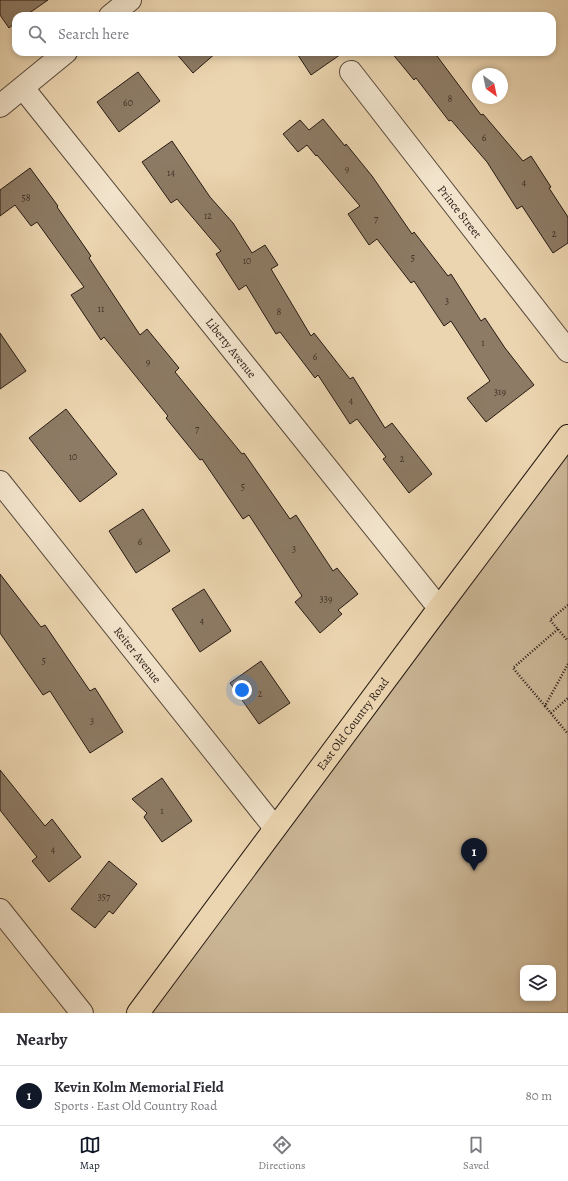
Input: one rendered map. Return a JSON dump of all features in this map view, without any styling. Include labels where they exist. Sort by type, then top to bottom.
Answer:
[{"type":"main road","name":"East Old Country Road","points":[[138,1013],[568,436]]},
{"type":"street","points":[[115,12],[130,0]]},
{"type":"street","points":[[0,106],[61,56]]},
{"type":"street","name":"Prince Street","points":[[351,72],[568,352]]},
{"type":"street","name":"Liberty Avenue","points":[[23,88],[439,608]]},
{"type":"street","name":"Reiter Avenue","points":[[0,482],[275,828]]},
{"type":"street","points":[[0,910],[82,1013]]},
{"type":"path","points":[[568,605],[550,620],[568,641]]},
{"type":"path","points":[[558,629],[512,668],[568,734]]},
{"type":"path","points":[[545,706],[568,664]]},
{"type":"path","points":[[551,714],[568,698]]},
{"type":"shaded area","points":[[568,437],[568,1013],[138,1013]]},
{"type":"building","points":[[0,0],[48,0],[31,12],[12,12],[12,25],[9,28],[0,15]]},
{"type":"building","points":[[178,56],[212,56],[193,73]]},
{"type":"building","points":[[299,56],[338,56],[311,75]]},
{"type":"building","points":[[394,56],[437,56],[481,115],[483,114],[523,161],[531,156],[551,187],[549,188],[568,217],[568,243],[553,253],[522,206],[517,209],[487,162],[451,120],[449,121],[416,78],[414,80]]},
{"type":"building","points":[[138,72],[160,101],[119,132],[97,102]]},
{"type":"building","points":[[323,119],[372,176],[412,234],[414,232],[448,276],[451,274],[481,321],[485,318],[505,348],[534,385],[486,422],[467,398],[490,381],[451,321],[444,326],[414,281],[411,283],[377,239],[369,245],[348,214],[360,206],[317,155],[316,156],[307,145],[298,152],[283,134],[300,120],[309,130]]},
{"type":"building","points":[[172,141],[210,197],[233,223],[252,253],[265,245],[278,265],[271,269],[311,336],[314,333],[350,379],[353,377],[385,428],[392,423],[432,474],[409,493],[383,459],[386,457],[357,419],[350,424],[318,375],[315,378],[280,332],[276,334],[246,285],[239,290],[216,254],[221,251],[177,199],[171,203],[142,162]]},
{"type":"building","points":[[30,168],[58,206],[57,207],[91,256],[89,258],[140,335],[147,329],[179,368],[175,372],[242,454],[244,453],[290,519],[296,515],[333,571],[337,568],[358,594],[338,610],[342,614],[320,633],[295,602],[302,596],[249,515],[243,519],[202,459],[200,460],[166,418],[168,416],[104,337],[101,340],[71,295],[84,287],[37,222],[31,226],[15,205],[0,216],[0,190]]},
{"type":"building","points":[[0,333],[26,371],[0,389]]},
{"type":"building","points":[[66,409],[117,474],[80,502],[29,438]]},
{"type":"building","points":[[143,509],[170,551],[136,573],[109,531]]},
{"type":"building","points":[[0,574],[41,627],[45,625],[90,691],[95,688],[123,732],[90,753],[50,691],[43,695],[0,633]]},
{"type":"building","points":[[204,589],[231,631],[200,652],[172,609]]},
{"type":"building","points":[[261,661],[290,703],[259,724],[230,683]]},
{"type":"building","points":[[0,770],[45,826],[52,819],[81,857],[49,882],[32,861],[37,857],[0,810]]},
{"type":"building","points":[[162,778],[192,821],[162,842],[144,817],[147,813],[132,799]]},
{"type":"building","points":[[109,861],[137,884],[113,914],[109,911],[95,928],[71,909]]},
{"type":"place","name":"Kevin Kolm Memorial Field","points":[[474,871]]}]
